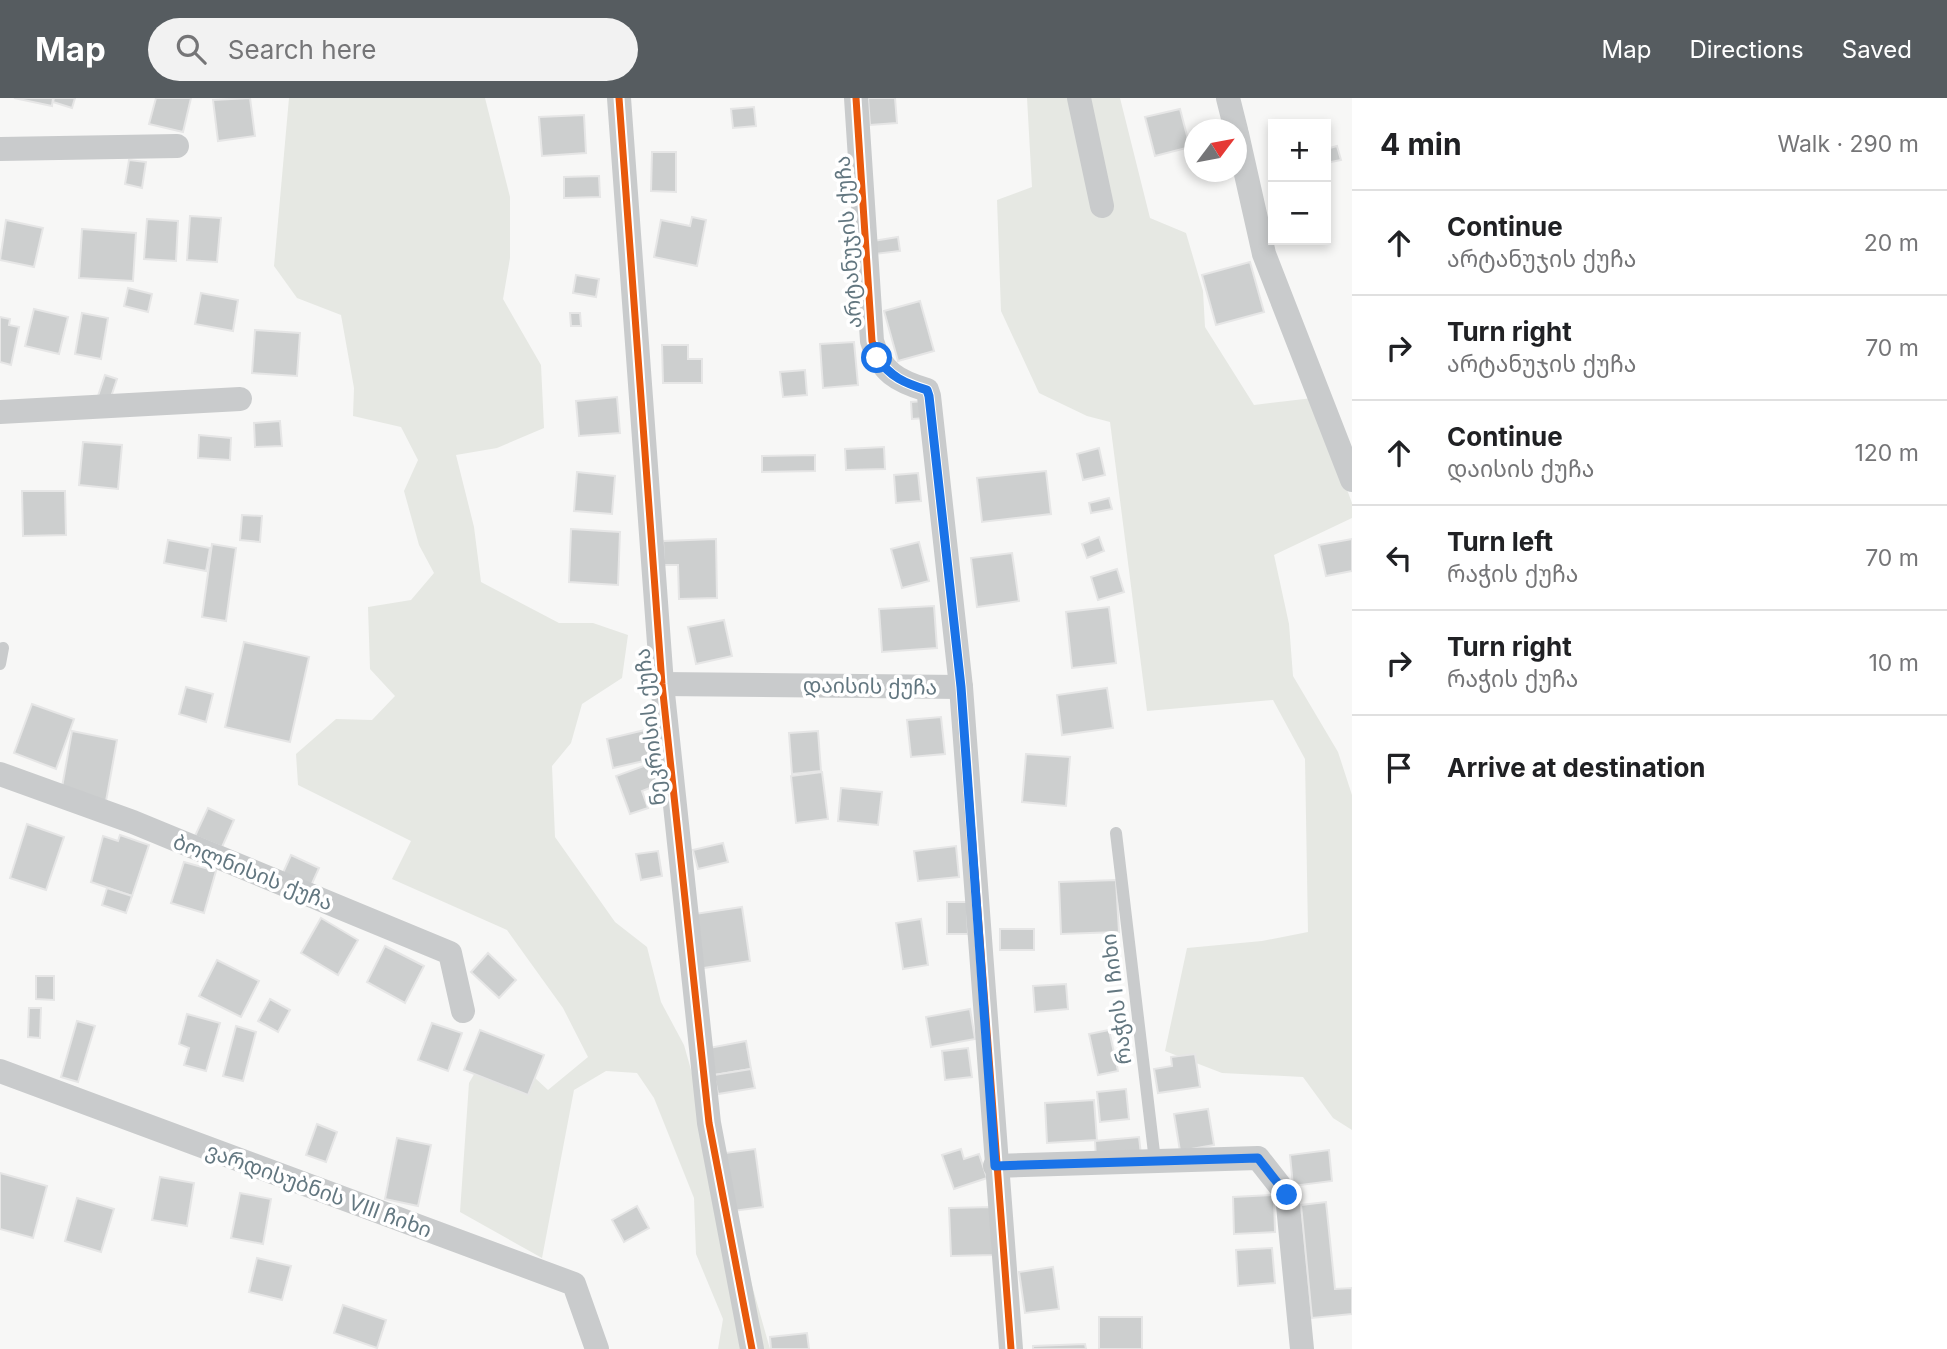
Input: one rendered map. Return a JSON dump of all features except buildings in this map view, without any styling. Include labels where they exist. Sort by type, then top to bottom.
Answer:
[{"type":"street","name":"ნეკრისის ქუჩა","points":[[619,98],[662,684],[709,1123],[752,1349]]},
{"type":"street","name":"არტანუჯის ქუჩა","points":[[856,98],[872,341],[877,358],[887,372],[901,382],[927,390],[929,396],[961,687]]},
{"type":"street","points":[[1079,98],[1102,206]]},
{"type":"street","points":[[1228,98],[1233,119]]},
{"type":"street","points":[[0,149],[177,146]]},
{"type":"street","points":[[1247,180],[1264,254],[1352,480]]},
{"type":"street","points":[[0,412],[240,399]]},
{"type":"street","name":"დაისის ქუჩა","points":[[662,684],[961,687],[995,1166],[1011,1349]]},
{"type":"street","name":"ბოლნისის ქუჩა","points":[[0,774],[133,822],[450,953],[463,1011]]},
{"type":"street","name":"ვარდისუბნის VIII ჩიხი","points":[[0,1071],[574,1284],[597,1349]]},
{"type":"street","points":[[995,1166],[1258,1158],[1287,1195],[1302,1349]]},
{"type":"lane","points":[[0,664],[3,648]]},
{"type":"lane","name":"რაჭის I ჩიხი","points":[[1116,833],[1155,1161]]},
{"type":"shaded area","points":[[289,98],[485,98],[510,197],[510,258],[503,299],[541,365],[544,428],[497,448],[456,455],[474,527],[481,582],[559,623],[593,623],[628,635],[622,678],[582,704],[571,743],[552,766],[555,837],[615,922],[647,947],[661,1002],[684,1045],[770,1349],[718,1349],[723,1319],[696,1254],[694,1198],[654,1098],[637,1073],[606,1071],[574,1090],[542,1258],[460,1212],[469,1083],[494,1040],[548,1090],[588,1057],[563,1008],[507,930],[392,879],[411,841],[298,785],[296,754],[336,719],[372,720],[395,696],[370,669],[368,607],[411,600],[434,573],[419,545],[404,491],[418,460],[401,427],[353,416],[354,388],[341,315],[297,298],[274,266]]},
{"type":"shaded area","points":[[1027,98],[1120,98],[1150,218],[1186,233],[1203,291],[1205,327],[1254,405],[1313,398],[1352,503],[1352,518],[1274,555],[1289,624],[1293,676],[1338,752],[1352,795],[1352,1130],[1333,1118],[1303,1077],[1222,1073],[1165,1051],[1187,948],[1262,941],[1308,932],[1305,759],[1273,700],[1147,711],[1110,422],[1087,416],[1039,393],[1001,311],[997,200],[1032,187]]},
{"type":"cycle path","points":[[619,98],[662,684],[709,1123],[752,1349]]},
{"type":"cycle path","points":[[856,98],[872,341],[885,368],[899,379],[927,390],[929,396],[961,687],[1011,1349]]},
{"type":"route","points":[[877,358],[887,372],[901,382],[927,390],[929,396],[961,687],[995,1166],[1258,1158],[1287,1195]]}]
